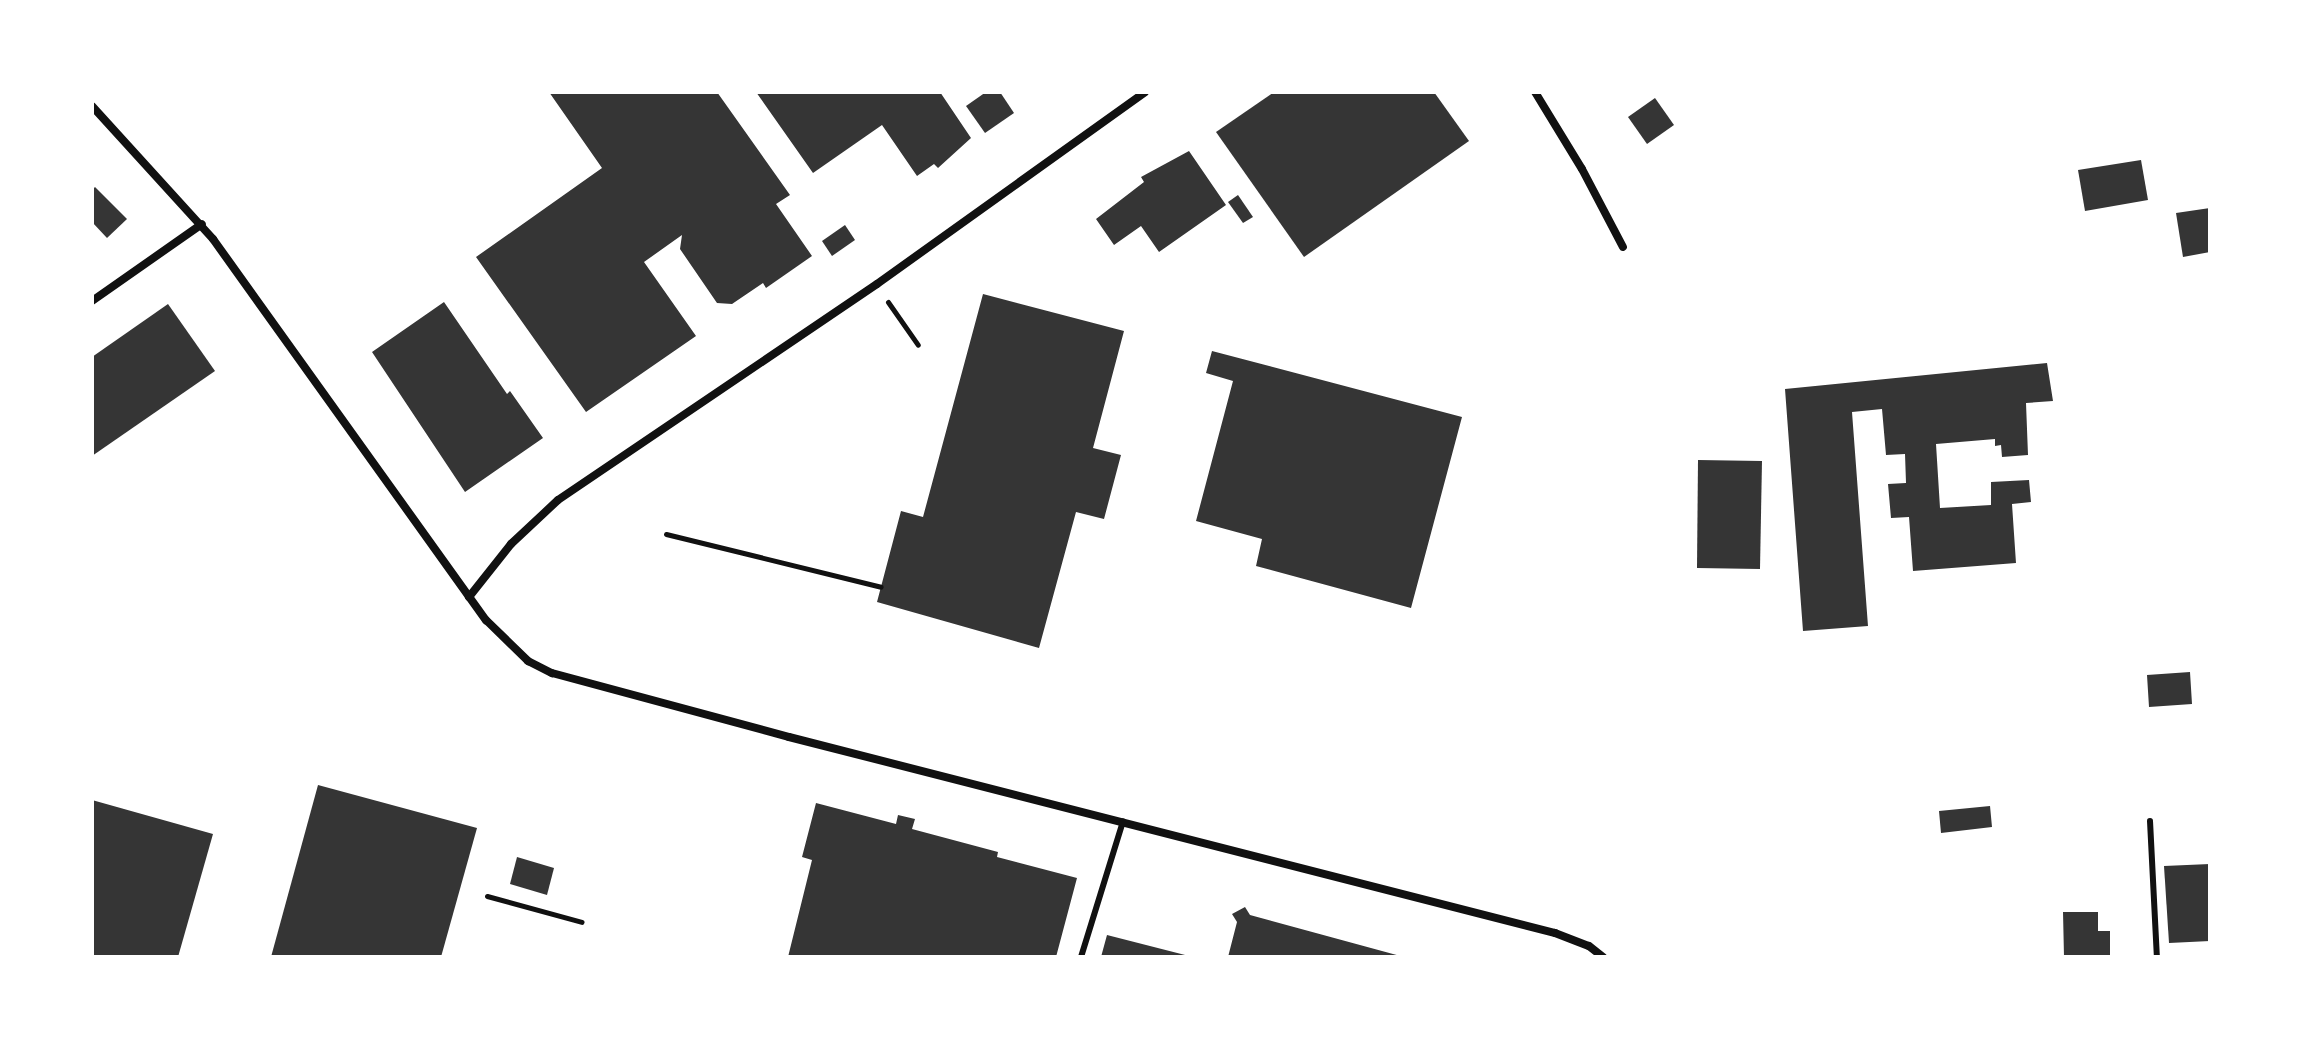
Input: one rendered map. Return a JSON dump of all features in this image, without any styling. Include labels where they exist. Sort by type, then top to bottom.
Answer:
[{"type":"street","points":[[469,597],[511,544],[558,500],[877,284],[1145,92]]},
{"type":"street","points":[[1535,92],[1582,169],[1623,247]]},
{"type":"street","points":[[92,106],[202,224],[469,597],[516,652],[552,673],[1555,933],[1589,946],[1603,957]]},
{"type":"street","points":[[92,301],[202,224]]},
{"type":"lane","points":[[1081,957],[1123,821]]},
{"type":"lane","points":[[2150,821],[2157,957]]},
{"type":"path","points":[[877,284],[918,345]]},
{"type":"path","points":[[666,534],[881,587]]},
{"type":"path","points":[[487,896],[582,922]]},
{"type":"building","points":[[549,92],[717,92],[790,195],[776,204],[812,256],[766,288],[763,283],[732,304],[717,303],[680,249],[682,235],[644,262],[696,336],[586,412],[476,257],[602,168]]},
{"type":"building","points":[[756,92],[940,92],[971,138],[938,168],[934,164],[917,176],[882,125],[813,173]]},
{"type":"building","points":[[986,92],[1000,92],[1014,113],[985,133],[966,106]]},
{"type":"building","points":[[1274,92],[1434,92],[1469,141],[1304,257],[1216,132]]},
{"type":"building","points":[[1655,98],[1674,125],[1647,144],[1628,117]]},
{"type":"building","points":[[1189,151],[1226,205],[1159,252],[1141,226],[1114,245],[1096,219],[1144,182],[1141,177]]},
{"type":"building","points":[[2141,160],[2148,200],[2085,211],[2078,170]]},
{"type":"building","points":[[95,187],[127,219],[107,238],[92,222],[92,190]]},
{"type":"building","points":[[1238,195],[1253,217],[1243,223],[1228,202]]},
{"type":"building","points":[[2210,208],[2210,252],[2183,257],[2176,213]]},
{"type":"building","points":[[845,225],[855,240],[832,256],[822,241]]},
{"type":"building","points":[[983,294],[1124,331],[1093,448],[1121,455],[1104,519],[1076,512],[1039,648],[877,602],[901,511],[923,517]]},
{"type":"building","points":[[444,302],[507,394],[510,391],[543,438],[465,492],[372,352]]},
{"type":"building","points":[[168,304],[215,371],[92,456],[92,357]]},
{"type":"building","points":[[1212,351],[1462,417],[1411,608],[1256,566],[1262,539],[1196,521],[1233,381],[1206,373]]},
{"type":"building","points":[[2047,363],[2053,401],[2026,403],[2028,455],[2002,457],[2001,445],[1995,446],[1995,439],[1936,444],[1940,508],[1991,505],[1991,482],[2029,480],[2031,502],[2012,504],[2016,563],[1913,571],[1909,517],[1891,518],[1888,484],[1906,483],[1905,454],[1886,455],[1882,409],[1852,412],[1868,626],[1803,631],[1785,389]]},
{"type":"building","points":[[1698,460],[1762,461],[1760,569],[1697,568]]},
{"type":"building","points":[[2190,672],[2192,704],[2149,707],[2147,675]]},
{"type":"building","points":[[318,785],[477,828],[441,957],[271,957]]},
{"type":"building","points":[[92,800],[213,834],[178,957],[92,957]]},
{"type":"building","points":[[816,803],[896,824],[898,815],[915,819],[912,829],[998,852],[997,857],[1077,878],[1056,957],[788,957],[812,860],[802,857]]},
{"type":"building","points":[[1990,806],[1992,827],[1941,833],[1939,811]]},
{"type":"building","points":[[517,857],[554,868],[547,895],[510,884]]},
{"type":"building","points":[[2210,864],[2210,941],[2169,943],[2164,866]]},
{"type":"building","points":[[1245,907],[1250,915],[1404,957],[1228,957],[1237,922],[1232,914]]},
{"type":"building","points":[[2063,912],[2098,912],[2098,931],[2110,931],[2110,957],[2064,957]]},
{"type":"building","points":[[1107,935],[1189,956],[1189,957],[1101,957]]}]
